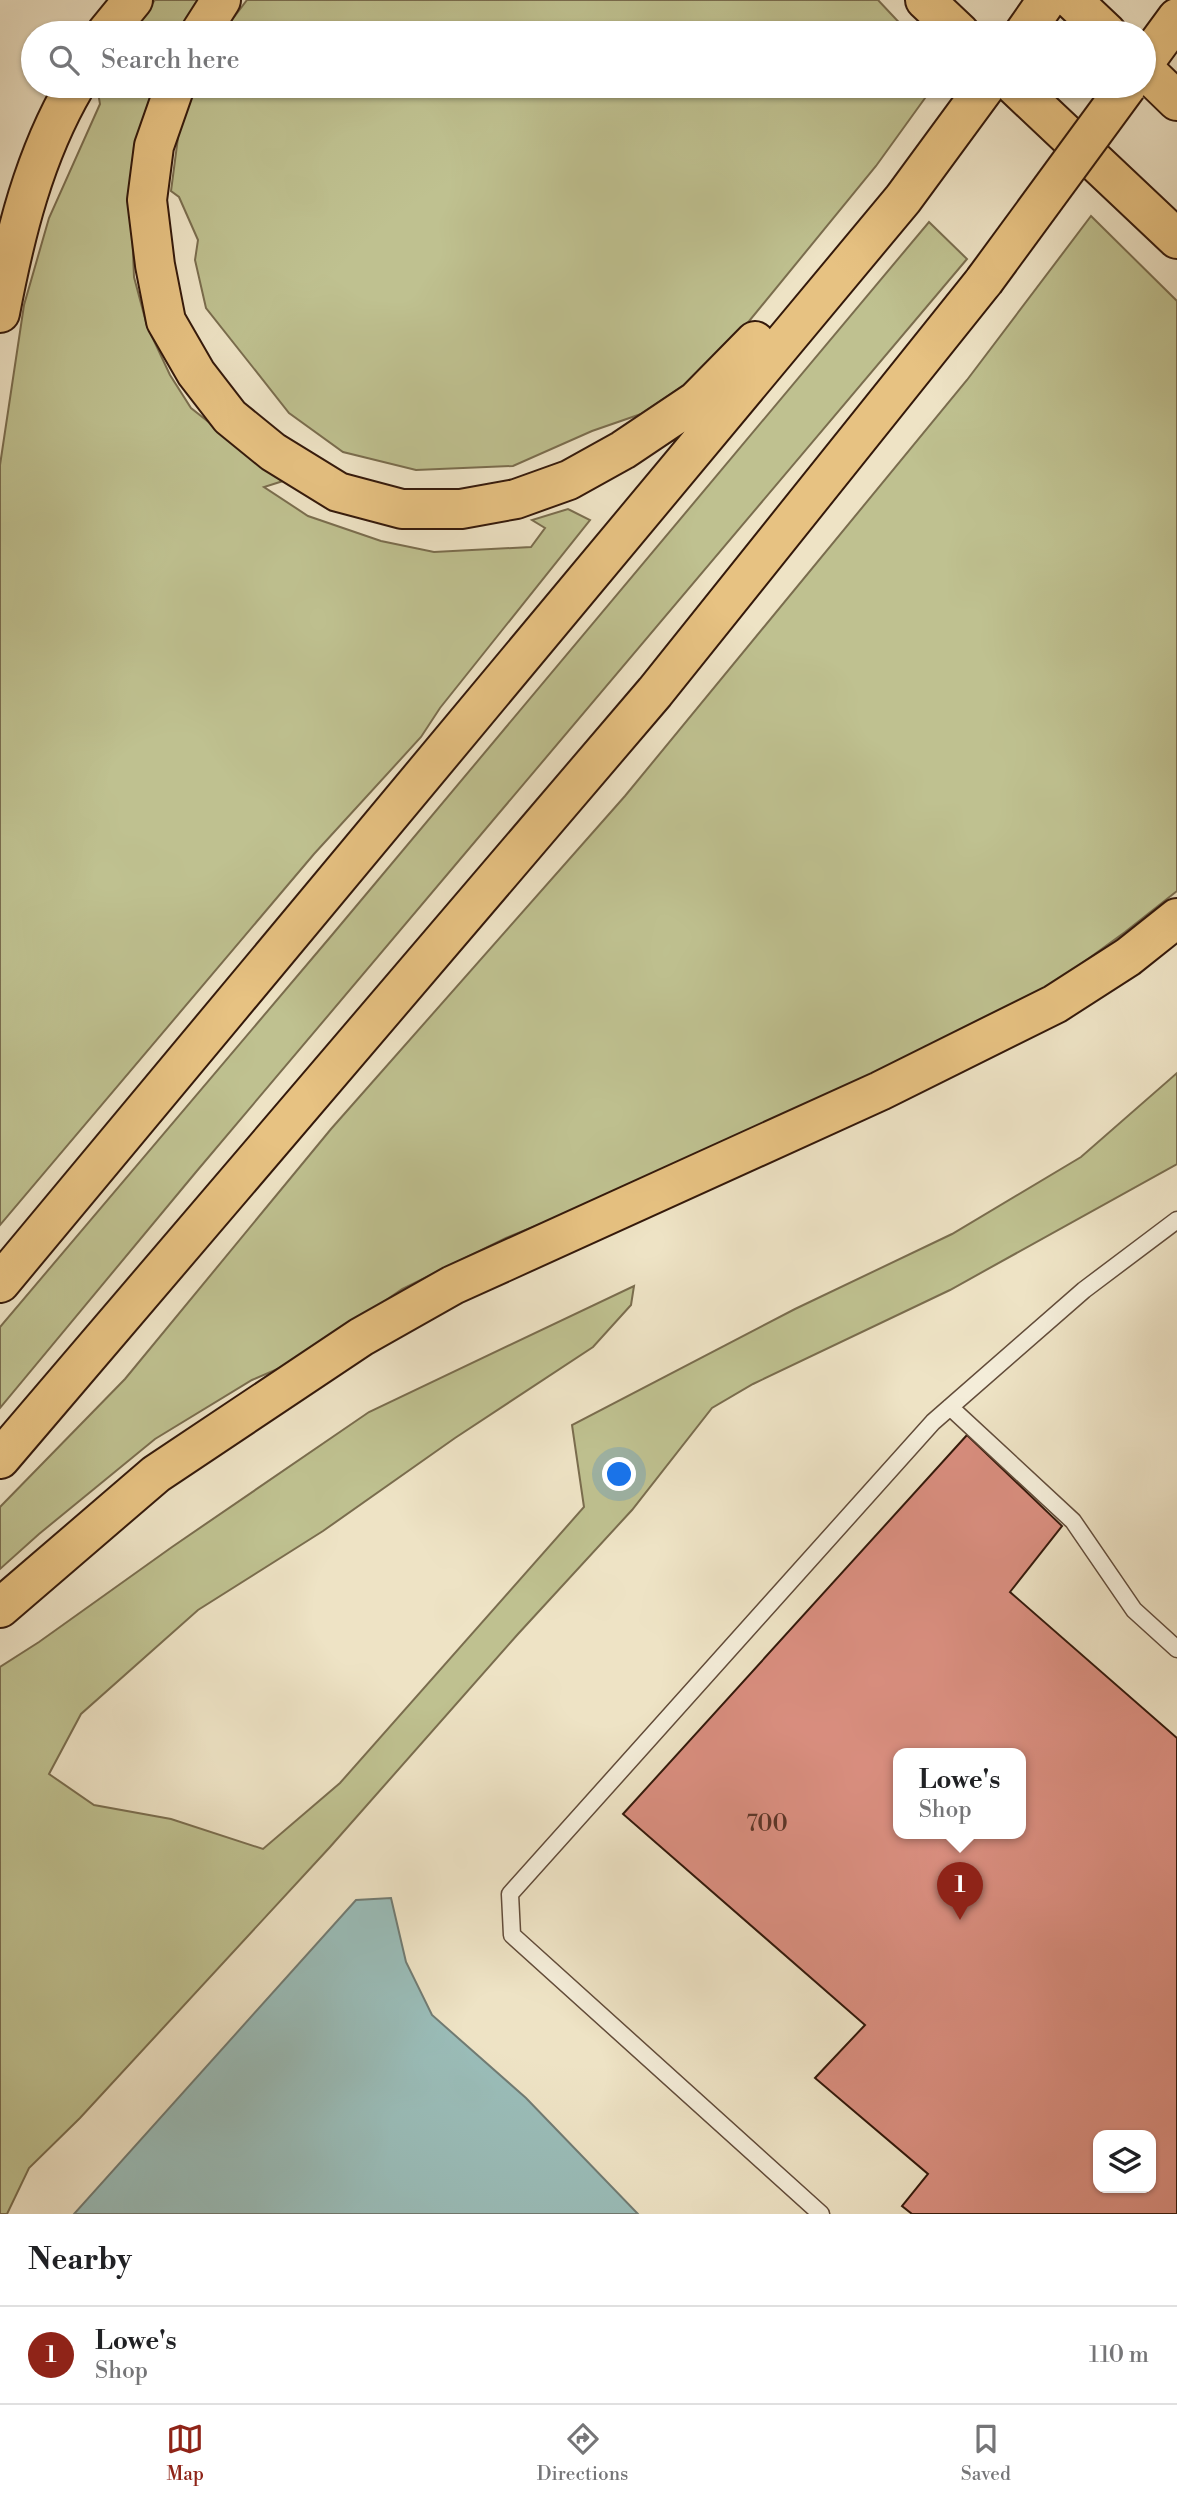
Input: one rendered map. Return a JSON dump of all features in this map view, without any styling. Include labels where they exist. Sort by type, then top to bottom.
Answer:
[{"type":"highway","points":[[116,21],[133,0]]},
{"type":"highway","points":[[208,21],[221,0]]},
{"type":"highway","points":[[925,0],[947,21]]},
{"type":"highway","points":[[1032,21],[1047,0]]},
{"type":"highway","points":[[1072,0],[1094,21]]},
{"type":"highway","points":[[1156,47],[1177,18]]},
{"type":"highway","points":[[1156,81],[1177,101]]},
{"type":"highway","points":[[0,313],[29,189],[68,98]]},
{"type":"highway","points":[[171,98],[155,146],[147,200],[155,265],[166,321],[196,373],[230,417],[273,452],[338,492],[402,509],[461,509],[516,499],[569,480],[623,450],[696,401],[903,199]]},
{"type":"highway","points":[[0,1283],[903,199],[977,98]]},
{"type":"highway","points":[[1028,98],[1177,239]]},
{"type":"highway","points":[[0,1459],[655,692],[985,281],[1118,98]]},
{"type":"highway","points":[[0,1608],[156,1474],[361,1336],[453,1285],[880,1091],[1055,1004],[1128,957],[1177,918]]},
{"type":"lane","points":[[821,2214],[512,1935],[510,1894],[933,1422],[1084,1290],[1177,1220]]},
{"type":"lane","points":[[950,1407],[1073,1521],[1134,1611],[1177,1649]]},
{"type":"green space","points":[[155,0],[198,0],[187,21],[140,21]]},
{"type":"green space","points":[[247,0],[878,0],[898,21],[231,21]]},
{"type":"green space","points":[[99,98],[150,98],[134,146],[131,204],[134,277],[147,326],[170,375],[191,408],[283,481],[264,487],[308,516],[381,541],[434,552],[531,547],[545,528],[532,520],[568,509],[590,520],[440,708],[421,737],[314,854],[0,1225],[0,465],[24,305],[49,218],[100,104]]},
{"type":"green space","points":[[190,98],[925,98],[876,166],[732,342],[687,383],[641,414],[592,431],[513,466],[416,470],[343,452],[289,413],[206,308],[195,260],[198,240],[179,197],[171,191],[180,122]]},
{"type":"green space","points":[[1091,216],[1177,301],[1177,891],[1033,999],[644,1182],[506,1238],[402,1289],[303,1358],[252,1380],[155,1439],[0,1569],[0,1507],[125,1379],[331,1129],[625,796],[967,380]]},
{"type":"green space","points":[[929,222],[967,259],[0,1408],[0,1327]]},
{"type":"green space","points":[[1177,1073],[1177,1164],[950,1290],[753,1384],[712,1408],[632,1510],[518,1634],[330,1847],[80,2118],[29,2168],[7,2214],[0,2214],[0,1667],[369,1412],[634,1286],[631,1305],[593,1347],[455,1438],[323,1531],[198,1610],[81,1714],[49,1774],[94,1805],[171,1819],[263,1849],[340,1783],[584,1507],[572,1425],[795,1309],[952,1234],[1081,1157]]},
{"type":"water","points":[[391,1898],[406,1962],[432,2015],[526,2098],[638,2214],[74,2214],[356,1900]]},
{"type":"building","points":[[967,1435],[1062,1526],[1010,1592],[1177,1738],[1177,2214],[912,2214],[902,2206],[928,2174],[815,2078],[865,2025],[623,1814]]},
{"type":"place","name":"Lowe's","points":[[960,1920]]}]
